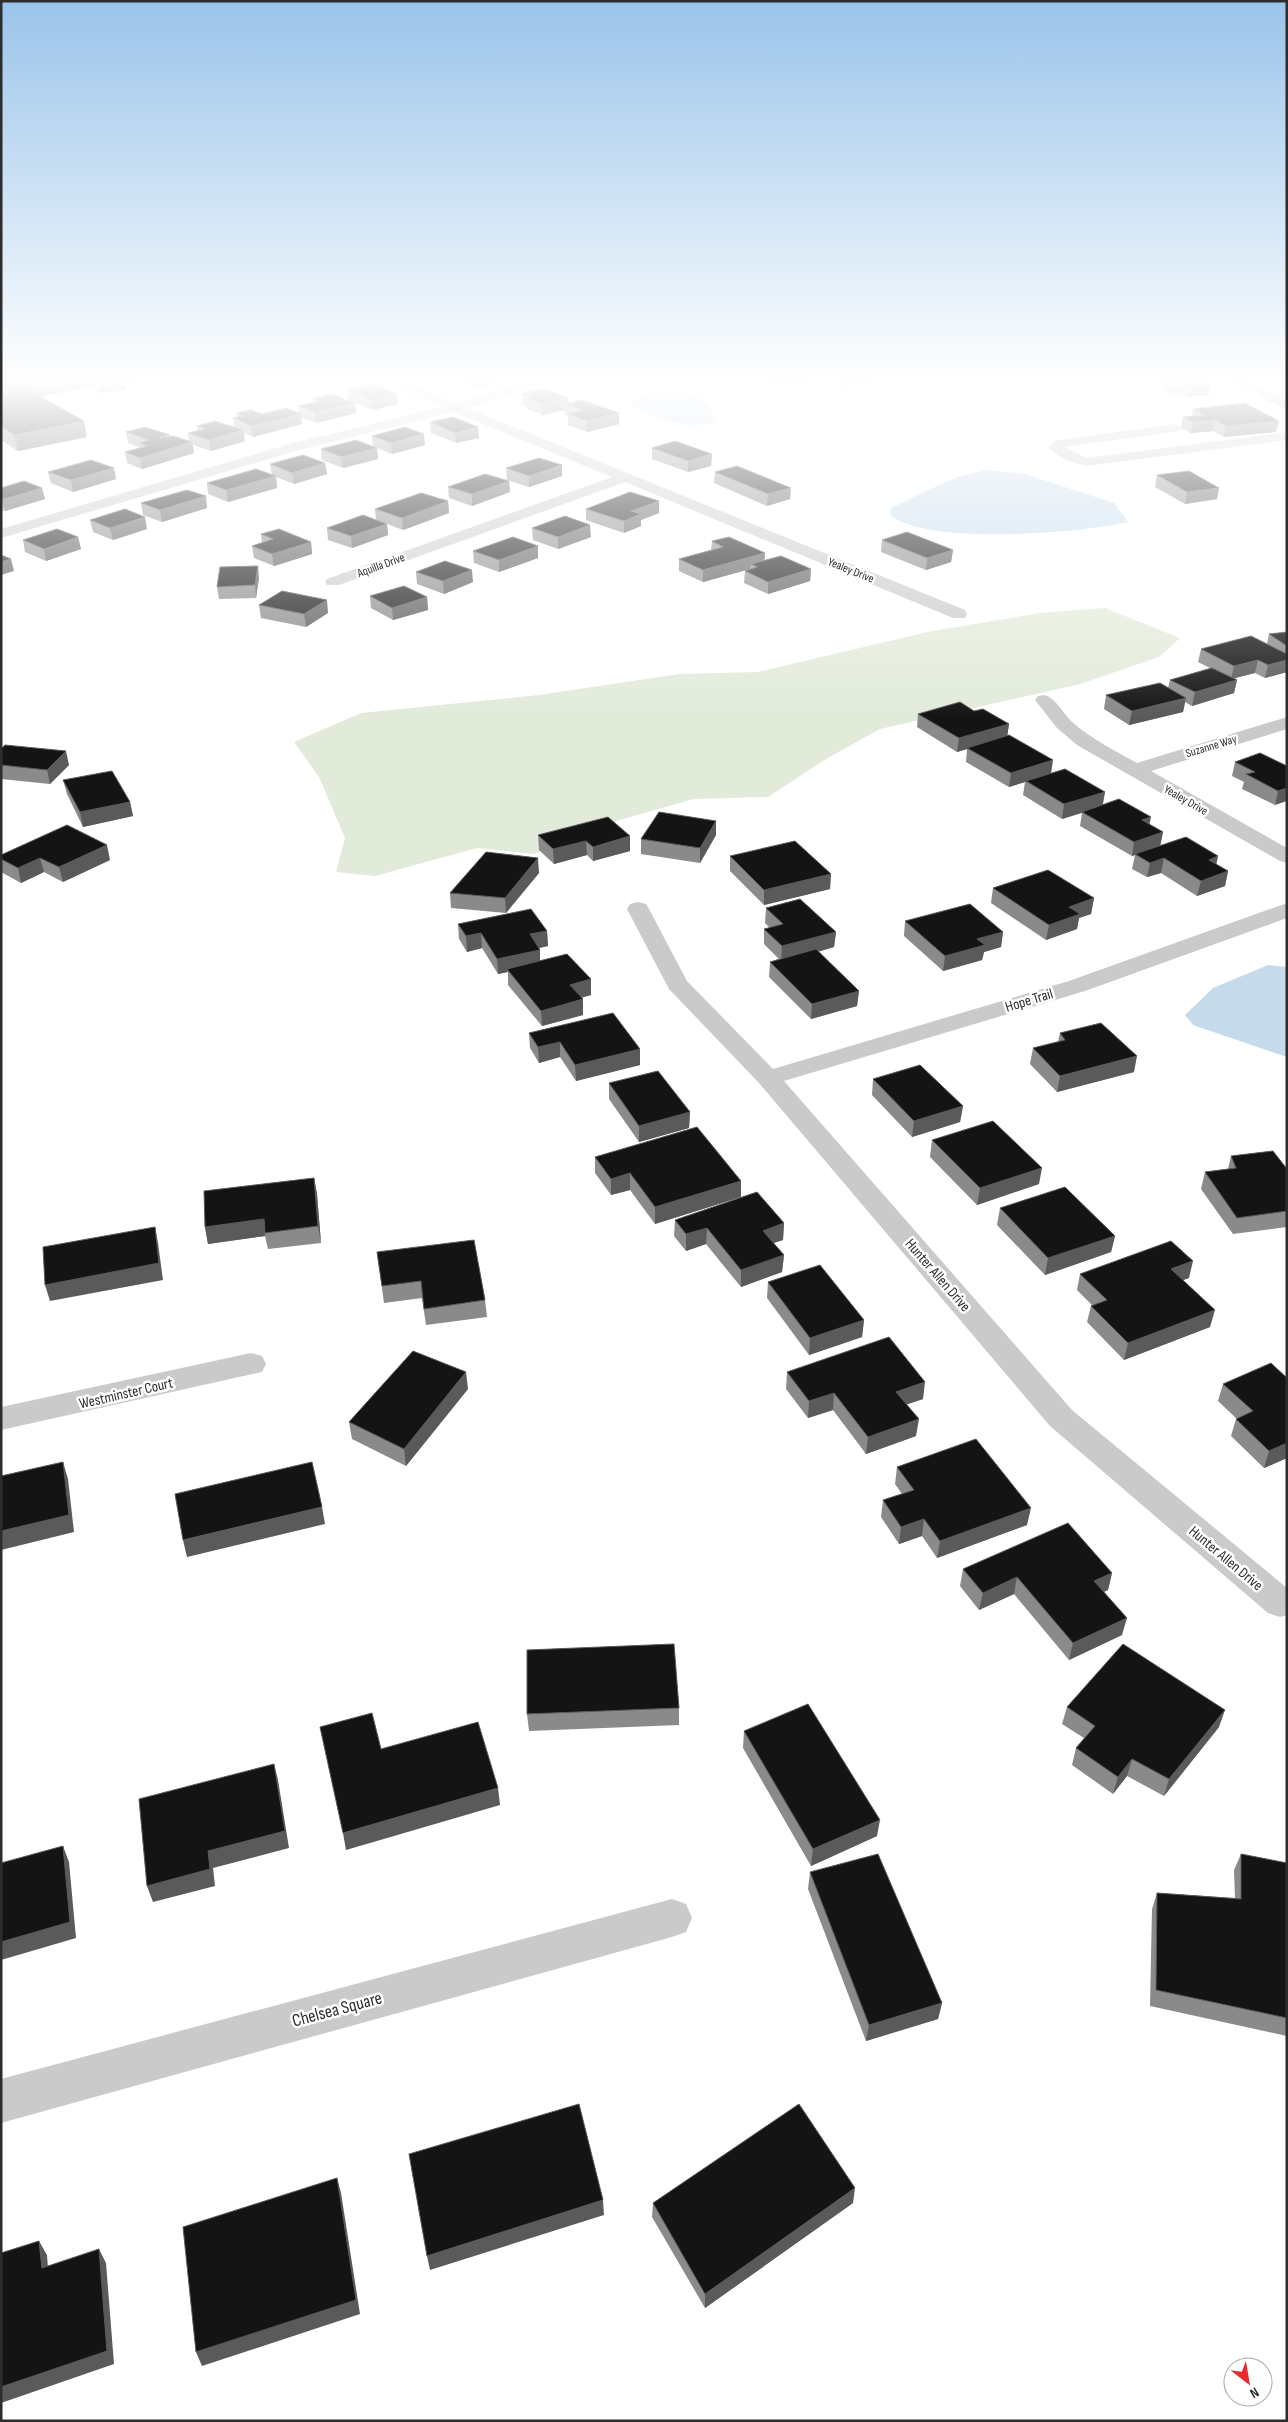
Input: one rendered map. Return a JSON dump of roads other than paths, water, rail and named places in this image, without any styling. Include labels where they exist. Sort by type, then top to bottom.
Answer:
[{"type":"street","points":[[1,534],[146,491]]},
{"type":"street","name":"Aquilla Drive","points":[[333,582],[587,491]]},
{"type":"street","name":"Yealey Drive","points":[[660,491],[959,614]]},
{"type":"street","name":"Yealey Drive","points":[[1044,700],[1064,724],[1084,741],[1287,857]]},
{"type":"street","name":"Suzanne Way","points":[[1135,770],[1287,723]]},
{"type":"street","name":"Hunter Allen Drive","points":[[638,909],[678,984],[768,1078],[1061,1418],[1280,1603]]},
{"type":"street","name":"Hope Trail","points":[[768,1078],[1077,986],[1287,910]]},
{"type":"street","name":"Westminster Court","points":[[1,1419],[38,1413],[251,1364]]},
{"type":"street","name":"Chelsea Square","points":[[1,2101],[672,1918]]},
{"type":"water","points":[[927,491],[1077,491],[1114,503],[1128,522],[1042,533],[969,534],[936,531],[909,525],[890,515],[891,508]]},
{"type":"water","points":[[1268,965],[1287,967],[1287,1057],[1193,1025],[1185,1015],[1213,988]]}]
